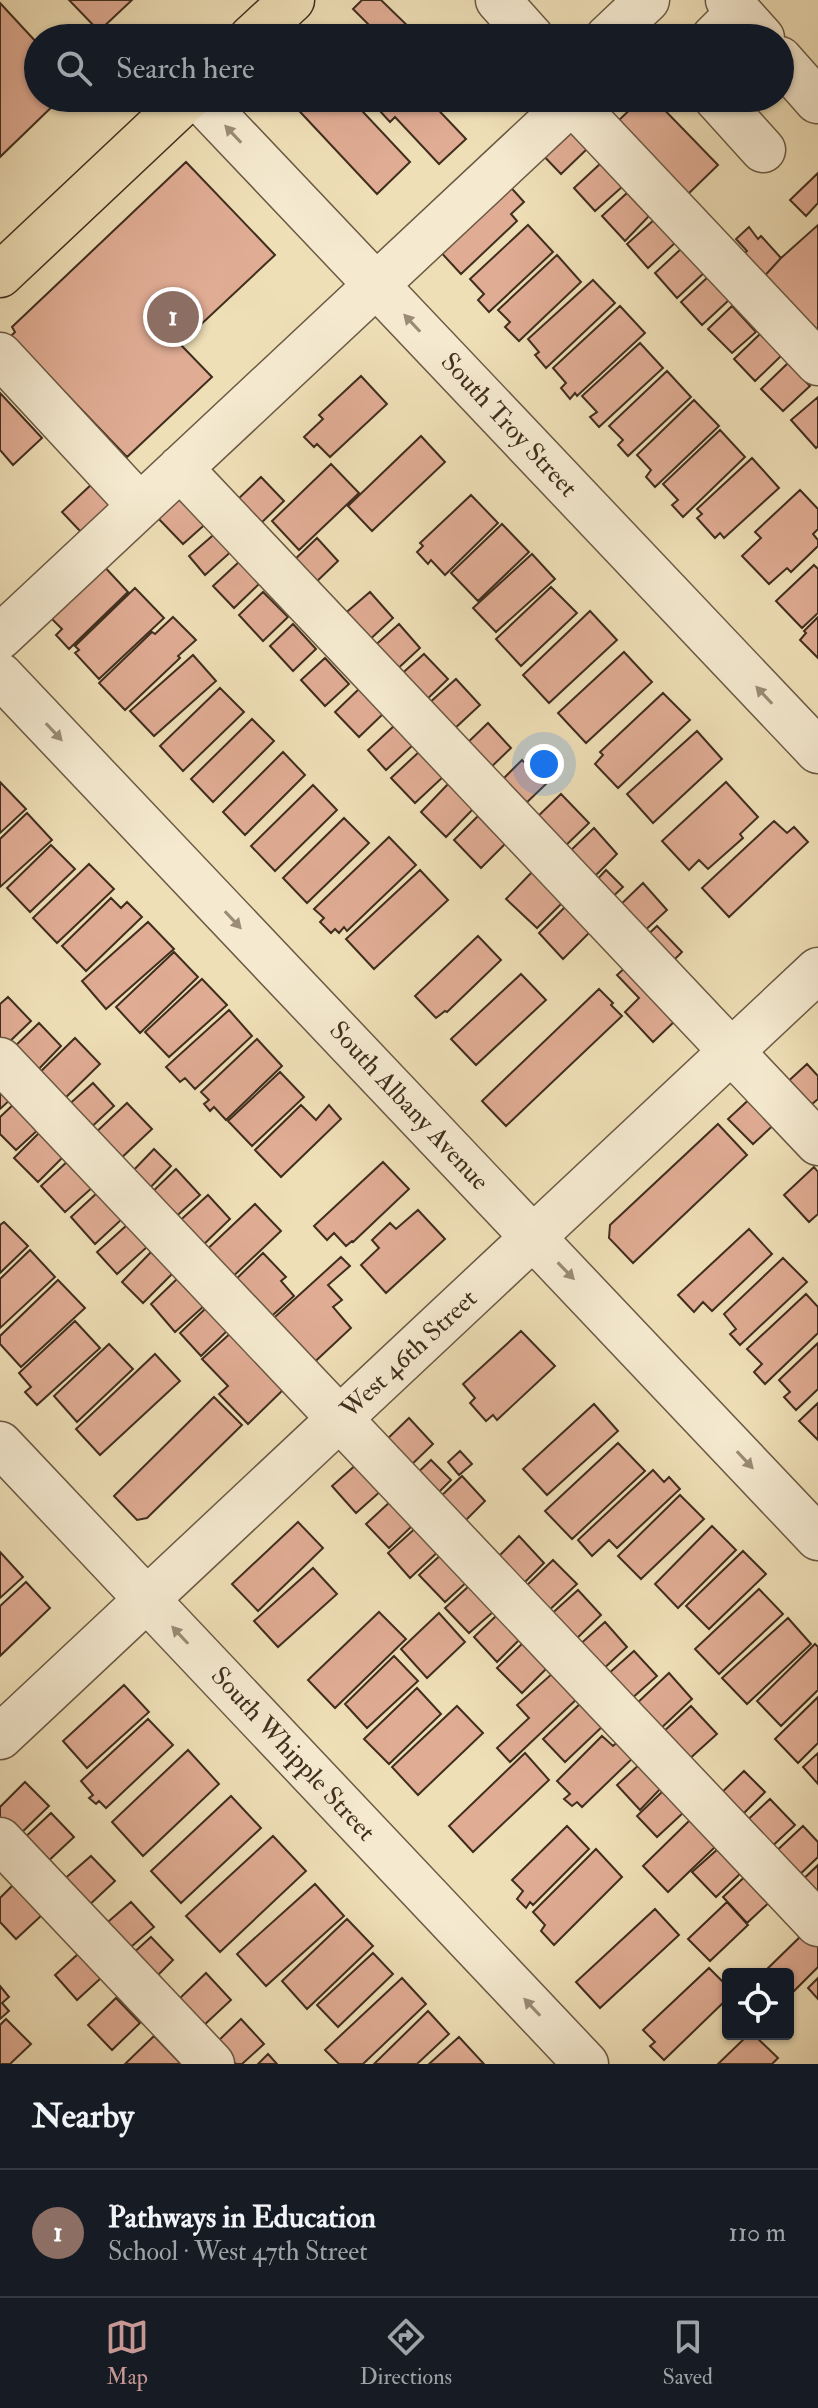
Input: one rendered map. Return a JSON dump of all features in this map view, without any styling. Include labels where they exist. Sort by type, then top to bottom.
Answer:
[{"type":"main road","points":[[266,24],[292,0]]},
{"type":"main road","points":[[0,275],[173,112]]},
{"type":"street","points":[[498,0],[519,24]]},
{"type":"street","points":[[622,24],[647,0]]},
{"type":"street","points":[[655,24],[681,0]]},
{"type":"street","points":[[794,75],[817,101]]},
{"type":"street","name":"South Troy Street","points":[[212,112],[818,751]]},
{"type":"street","points":[[0,637],[561,112]]},
{"type":"street","points":[[585,112],[818,363]]},
{"type":"street","points":[[729,112],[763,150]]},
{"type":"street","points":[[0,355],[140,506]]},
{"type":"street","points":[[180,468],[818,1143]]},
{"type":"street","name":"South Albany Avenue","points":[[0,675],[818,1538]]},
{"type":"street","name":"West 46th Street","points":[[0,1737],[818,970]]},
{"type":"street","points":[[0,1060],[818,1924]]},
{"type":"street","name":"South Whipple Street","points":[[0,1444],[586,2064]]},
{"type":"street","points":[[0,1840],[212,2064]]},
{"type":"building","points":[[69,0],[132,0],[106,24],[92,24]]},
{"type":"building","points":[[362,0],[381,0],[406,24],[368,24],[353,9]]},
{"type":"building","points":[[0,3],[24,29],[24,112],[47,112],[0,157]]},
{"type":"building","points":[[300,112],[363,112],[410,162],[377,194]]},
{"type":"building","points":[[381,112],[440,112],[466,139],[439,164],[395,117],[390,122]]},
{"type":"building","points":[[627,112],[667,112],[718,165],[686,196],[616,123]]},
{"type":"building","points":[[563,124],[587,149],[561,174],[537,149]]},
{"type":"building","points":[[186,162],[275,255],[180,344],[212,377],[127,457],[11,336],[15,332],[12,327]]},
{"type":"building","points":[[601,163],[622,187],[595,211],[574,188]]},
{"type":"building","points":[[818,173],[818,203],[806,216],[790,200]]},
{"type":"building","points":[[505,181],[524,202],[511,214],[517,221],[461,274],[436,247]]},
{"type":"building","points":[[627,193],[649,216],[625,241],[602,216]]},
{"type":"building","points":[[655,219],[676,242],[648,268],[627,244]]},
{"type":"building","points":[[528,225],[553,252],[489,312],[478,300],[484,294],[470,279]]},
{"type":"building","points":[[818,225],[818,340],[758,283]]},
{"type":"building","points":[[749,227],[781,258],[758,283],[737,260],[747,251],[736,239]]},
{"type":"building","points":[[682,248],[705,272],[677,298],[655,273]]},
{"type":"building","points":[[557,255],[581,282],[519,341],[505,327],[510,322],[498,310]]},
{"type":"building","points":[[708,277],[729,300],[702,325],[681,302]]},
{"type":"building","points":[[593,280],[615,303],[546,368],[535,355],[539,352],[528,339]]},
{"type":"building","points":[[620,306],[645,333],[570,399],[561,388],[566,383],[553,368]]},
{"type":"building","points":[[732,306],[756,332],[732,353],[708,329]]},
{"type":"building","points":[[761,333],[781,356],[755,381],[734,359]]},
{"type":"building","points":[[640,343],[663,368],[599,427],[590,417],[597,412],[582,396]]},
{"type":"building","points":[[788,363],[810,386],[783,411],[761,389]]},
{"type":"building","points":[[667,371],[691,397],[628,456],[618,445],[623,440],[609,426]]},
{"type":"building","points":[[361,376],[387,404],[330,457],[304,437],[323,419],[319,415]]},
{"type":"building","points":[[0,393],[42,438],[13,465],[0,450]]},
{"type":"building","points":[[818,397],[818,446],[816,448],[791,420]]},
{"type":"building","points":[[694,400],[719,426],[655,487],[646,477],[651,470],[637,455]]},
{"type":"building","points":[[720,430],[745,457],[683,517],[672,505],[678,500],[663,484]]},
{"type":"building","points":[[421,436],[445,462],[372,531],[348,506]]},
{"type":"building","points":[[752,458],[779,488],[724,538],[720,533],[715,538],[697,518],[702,514],[697,509]]},
{"type":"building","points":[[331,464],[359,493],[299,550],[272,521]]},
{"type":"building","points":[[261,477],[284,501],[258,526],[235,502]]},
{"type":"building","points":[[93,483],[113,503],[81,532],[62,512]]},
{"type":"building","points":[[183,490],[210,520],[183,544],[155,515]]},
{"type":"building","points":[[800,490],[818,509],[818,529],[813,534],[818,546],[791,572],[787,568],[769,584],[742,556],[761,538],[755,532]]},
{"type":"building","points":[[471,495],[498,523],[445,575],[431,560],[428,564],[417,552],[423,546],[420,543]]},
{"type":"building","points":[[502,524],[529,552],[478,601],[451,573]]},
{"type":"building","points":[[218,531],[234,549],[205,575],[189,556]]},
{"type":"building","points":[[317,538],[338,561],[311,587],[289,565]]},
{"type":"building","points":[[532,554],[555,579],[496,632],[473,608]]},
{"type":"building","points":[[240,561],[260,583],[234,608],[213,586]]},
{"type":"building","points":[[100,562],[128,592],[69,649],[56,635],[62,629],[46,613]]},
{"type":"building","points":[[814,565],[818,569],[818,613],[802,628],[776,601]]},
{"type":"building","points":[[551,587],[577,613],[521,666],[496,639]]},
{"type":"building","points":[[135,588],[164,618],[99,679],[75,653],[79,650],[75,646]]},
{"type":"building","points":[[263,592],[288,617],[263,641],[239,615]]},
{"type":"building","points":[[370,592],[393,618],[366,643],[342,616]]},
{"type":"building","points":[[590,611],[617,640],[549,703],[523,675]]},
{"type":"building","points":[[173,617],[196,640],[125,710],[99,683],[152,632],[155,634]]},
{"type":"building","points":[[818,617],[818,658],[800,640]]},
{"type":"building","points":[[293,624],[316,649],[293,671],[270,646]]},
{"type":"building","points":[[399,624],[420,648],[393,673],[371,649]]},
{"type":"building","points":[[624,652],[652,682],[586,743],[558,713]]},
{"type":"building","points":[[424,654],[448,679],[423,703],[398,677]]},
{"type":"building","points":[[193,655],[216,681],[154,736],[130,711]]},
{"type":"building","points":[[325,658],[349,684],[325,706],[301,680]]},
{"type":"building","points":[[456,679],[480,705],[453,730],[428,704]]},
{"type":"building","points":[[220,688],[244,712],[183,771],[160,746]]},
{"type":"building","points":[[360,688],[384,713],[359,737],[335,712]]},
{"type":"building","points":[[663,693],[690,720],[618,788],[595,764],[603,755],[600,752]]},
{"type":"building","points":[[252,719],[274,741],[213,802],[191,779]]},
{"type":"building","points":[[488,723],[511,748],[486,772],[463,747]]},
{"type":"building","points":[[394,726],[413,745],[386,770],[368,750]]},
{"type":"building","points":[[697,731],[722,759],[653,823],[627,794]]},
{"type":"building","points":[[420,751],[444,776],[415,803],[391,778]]},
{"type":"building","points":[[283,752],[305,775],[245,835],[223,812]]},
{"type":"building","points":[[522,760],[546,784],[522,807],[499,783]]},
{"type":"building","points":[[0,782],[26,809],[0,833]]},
{"type":"building","points":[[450,782],[475,807],[446,837],[421,812]]},
{"type":"building","points":[[726,782],[758,817],[740,834],[743,838],[708,869],[699,860],[689,870],[662,841]]},
{"type":"building","points":[[313,785],[337,810],[275,871],[251,846]]},
{"type":"building","points":[[561,794],[589,823],[560,851],[532,822]]},
{"type":"building","points":[[27,813],[52,840],[0,887],[0,839]]},
{"type":"building","points":[[478,816],[505,844],[481,868],[454,840]]},
{"type":"building","points":[[344,818],[369,843],[307,903],[283,878]]},
{"type":"building","points":[[774,821],[787,833],[794,827],[808,842],[729,917],[702,888]]},
{"type":"building","points":[[594,828],[617,854],[590,881],[566,855]]},
{"type":"building","points":[[389,837],[416,865],[347,931],[344,927],[339,933],[335,929],[331,933],[320,922],[324,918],[314,909]]},
{"type":"building","points":[[51,845],[75,869],[30,912],[7,888]]},
{"type":"building","points":[[89,864],[114,889],[57,943],[33,918]]},
{"type":"building","points":[[420,870],[448,900],[374,969],[346,939]]},
{"type":"building","points":[[534,870],[565,900],[537,928],[506,899]]},
{"type":"building","points":[[606,870],[623,887],[607,902],[591,886]]},
{"type":"building","points":[[643,883],[667,910],[640,935],[617,908]]},
{"type":"building","points":[[111,898],[121,908],[127,902],[142,917],[86,971],[62,946]]},
{"type":"building","points":[[567,905],[591,931],[563,959],[539,933]]},
{"type":"building","points":[[148,922],[174,949],[106,1009],[82,981]]},
{"type":"building","points":[[657,926],[682,952],[667,967],[642,940]]},
{"type":"building","points":[[478,936],[501,960],[447,1012],[436,1018],[415,996]]},
{"type":"building","points":[[174,952],[198,977],[140,1033],[116,1007]]},
{"type":"building","points":[[627,966],[678,1018],[653,1042],[625,1012],[639,998],[617,975]]},
{"type":"building","points":[[521,974],[546,1000],[476,1065],[451,1039]]},
{"type":"building","points":[[202,979],[227,1005],[169,1057],[145,1032]]},
{"type":"building","points":[[599,989],[622,1016],[506,1126],[482,1101]]},
{"type":"building","points":[[8,997],[31,1021],[5,1046],[0,1041],[0,1004]]},
{"type":"building","points":[[229,1010],[252,1036],[195,1089],[185,1078],[180,1082],[166,1067]]},
{"type":"building","points":[[39,1023],[61,1046],[33,1075],[10,1051]]},
{"type":"building","points":[[75,1038],[100,1064],[60,1103],[34,1078]]},
{"type":"building","points":[[257,1039],[282,1066],[226,1120],[214,1107],[210,1111],[204,1104],[209,1100],[201,1092]]},
{"type":"building","points":[[807,1064],[818,1076],[818,1099],[805,1110],[783,1086]]},
{"type":"building","points":[[280,1072],[304,1097],[252,1146],[228,1121]]},
{"type":"building","points":[[93,1083],[114,1106],[86,1132],[65,1108]]},
{"type":"building","points":[[0,1086],[11,1099],[0,1109]]},
{"type":"building","points":[[755,1094],[779,1120],[753,1144],[728,1119]]},
{"type":"building","points":[[16,1102],[41,1127],[16,1150],[0,1134],[0,1117]]},
{"type":"building","points":[[127,1103],[152,1129],[117,1162],[92,1136]]},
{"type":"building","points":[[301,1105],[316,1120],[329,1105],[341,1119],[281,1177],[255,1150]]},
{"type":"building","points":[[718,1124],[747,1155],[633,1263],[609,1238],[610,1225]]},
{"type":"building","points":[[41,1131],[65,1155],[38,1182],[14,1158]]},
{"type":"building","points":[[154,1149],[171,1166],[145,1193],[128,1176]]},
{"type":"building","points":[[70,1159],[94,1186],[65,1212],[41,1186]]},
{"type":"building","points":[[383,1162],[409,1189],[353,1242],[346,1246],[334,1233],[327,1240],[314,1226]]},
{"type":"building","points":[[814,1167],[818,1172],[818,1214],[809,1222],[784,1195]]},
{"type":"building","points":[[176,1169],[200,1195],[171,1221],[148,1196]]},
{"type":"building","points":[[98,1192],[122,1219],[95,1244],[71,1217]]},
{"type":"building","points":[[208,1195],[230,1219],[197,1251],[174,1226]]},
{"type":"building","points":[[255,1204],[281,1231],[226,1283],[200,1256]]},
{"type":"building","points":[[418,1210],[445,1239],[386,1293],[361,1265],[379,1248],[372,1240],[390,1223],[396,1229]]},
{"type":"building","points":[[4,1222],[28,1246],[0,1273],[0,1225]]},
{"type":"building","points":[[127,1225],[147,1247],[117,1274],[97,1252]]},
{"type":"building","points":[[749,1229],[772,1254],[712,1311],[703,1302],[694,1312],[678,1295]]},
{"type":"building","points":[[30,1250],[55,1277],[0,1328],[0,1279]]},
{"type":"building","points":[[151,1252],[173,1273],[143,1303],[122,1282]]},
{"type":"building","points":[[263,1253],[286,1277],[281,1281],[294,1296],[265,1322],[231,1284]]},
{"type":"building","points":[[341,1257],[350,1266],[328,1285],[342,1300],[333,1307],[351,1328],[306,1370],[265,1326]]},
{"type":"building","points":[[783,1258],[807,1282],[740,1345],[730,1334],[736,1329],[724,1314]]},
{"type":"building","points":[[178,1278],[204,1306],[175,1332],[151,1304]]},
{"type":"building","points":[[58,1280],[85,1308],[21,1367],[0,1344],[0,1336]]},
{"type":"building","points":[[806,1294],[818,1307],[818,1333],[765,1384],[754,1372],[762,1364],[747,1349]]},
{"type":"building","points":[[206,1308],[227,1331],[201,1356],[180,1333]]},
{"type":"building","points":[[75,1321],[100,1348],[37,1405],[25,1392],[31,1387],[19,1373]]},
{"type":"building","points":[[233,1331],[285,1388],[248,1424],[219,1394],[228,1386],[202,1359]]},
{"type":"building","points":[[521,1331],[555,1366],[497,1420],[493,1415],[486,1421],[470,1403],[475,1398],[463,1384]]},
{"type":"building","points":[[818,1343],[818,1389],[796,1410],[784,1397],[790,1392],[779,1380]]},
{"type":"building","points":[[109,1344],[133,1369],[77,1422],[54,1396]]},
{"type":"building","points":[[155,1354],[180,1381],[100,1455],[76,1429]]},
{"type":"building","points":[[214,1397],[242,1425],[147,1518],[137,1520],[114,1496]]},
{"type":"building","points":[[818,1403],[818,1440],[799,1421]]},
{"type":"building","points":[[594,1404],[618,1431],[547,1495],[523,1469]]},
{"type":"building","points":[[409,1418],[433,1444],[406,1470],[382,1444]]},
{"type":"building","points":[[618,1443],[645,1471],[572,1539],[545,1511]]},
{"type":"building","points":[[460,1451],[472,1464],[459,1475],[448,1462]]},
{"type":"building","points":[[431,1460],[451,1480],[433,1498],[413,1477]]},
{"type":"building","points":[[358,1463],[382,1490],[356,1513],[332,1486]]},
{"type":"building","points":[[653,1470],[664,1482],[669,1477],[680,1489],[617,1548],[609,1540],[592,1556],[578,1540]]},
{"type":"building","points":[[462,1476],[485,1501],[461,1525],[437,1500]]},
{"type":"building","points":[[680,1495],[704,1519],[641,1579],[618,1556]]},
{"type":"building","points":[[391,1501],[413,1525],[389,1548],[366,1524]]},
{"type":"building","points":[[298,1522],[323,1548],[258,1611],[232,1584]]},
{"type":"building","points":[[419,1525],[442,1548],[410,1578],[388,1553]]},
{"type":"building","points":[[712,1526],[736,1550],[678,1608],[655,1584]]},
{"type":"building","points":[[519,1536],[544,1563],[519,1588],[493,1562]]},
{"type":"building","points":[[743,1551],[766,1574],[709,1629],[686,1606]]},
{"type":"building","points":[[0,1552],[23,1577],[0,1598]]},
{"type":"building","points":[[444,1552],[469,1580],[445,1602],[419,1575]]},
{"type":"building","points":[[553,1560],[577,1584],[544,1615],[521,1591]]},
{"type":"building","points":[[313,1568],[337,1594],[278,1647],[254,1621]]},
{"type":"building","points":[[26,1582],[50,1608],[0,1656],[0,1606]]},
{"type":"building","points":[[469,1586],[493,1612],[469,1633],[445,1608]]},
{"type":"building","points":[[759,1589],[783,1614],[719,1674],[695,1649]]},
{"type":"building","points":[[578,1590],[601,1615],[572,1643],[548,1617]]},
{"type":"building","points":[[379,1612],[406,1639],[335,1708],[308,1680]]},
{"type":"building","points":[[439,1613],[465,1642],[427,1678],[401,1649]]},
{"type":"building","points":[[497,1615],[520,1639],[497,1662],[474,1637]]},
{"type":"building","points":[[788,1618],[811,1644],[747,1704],[722,1678]]},
{"type":"building","points":[[605,1622],[627,1647],[600,1672],[577,1647]]},
{"type":"building","points":[[524,1642],[548,1667],[522,1693],[497,1668]]},
{"type":"building","points":[[815,1644],[818,1647],[818,1690],[781,1726],[757,1701]]},
{"type":"building","points":[[634,1651],[657,1676],[630,1700],[608,1674]]},
{"type":"building","points":[[394,1656],[418,1681],[367,1728],[345,1704]]},
{"type":"building","points":[[554,1672],[579,1697],[510,1762],[497,1748],[529,1718],[517,1705]]},
{"type":"building","points":[[669,1673],[692,1699],[658,1731],[634,1706]]},
{"type":"building","points":[[124,1685],[149,1712],[87,1768],[63,1741]]},
{"type":"building","points":[[417,1688],[441,1714],[389,1764],[364,1739]]},
{"type":"building","points":[[818,1697],[818,1743],[798,1763],[775,1739]]},
{"type":"building","points":[[583,1701],[605,1724],[565,1762],[543,1739]]},
{"type":"building","points":[[457,1706],[483,1733],[418,1795],[392,1767]]},
{"type":"building","points":[[691,1706],[717,1734],[687,1761],[661,1734]]},
{"type":"building","points":[[148,1719],[173,1745],[106,1808],[99,1801],[96,1804],[89,1798],[93,1795],[81,1781]]},
{"type":"building","points":[[602,1736],[613,1746],[622,1738],[637,1754],[582,1807],[577,1802],[572,1806],[564,1799],[570,1794],[557,1781]]},
{"type":"building","points":[[188,1750],[219,1784],[143,1856],[112,1822]]},
{"type":"building","points":[[525,1753],[549,1780],[473,1852],[449,1826]]},
{"type":"building","points":[[818,1753],[818,1784],[803,1767]]},
{"type":"building","points":[[641,1763],[663,1786],[640,1810],[617,1785]]},
{"type":"building","points":[[744,1771],[765,1792],[736,1821],[715,1799]]},
{"type":"building","points":[[25,1782],[49,1806],[17,1837],[0,1820],[0,1807]]},
{"type":"building","points":[[663,1791],[683,1813],[657,1837],[637,1816]]},
{"type":"building","points":[[231,1796],[261,1828],[181,1903],[151,1871]]},
{"type":"building","points":[[770,1799],[795,1825],[766,1852],[741,1826]]},
{"type":"building","points":[[51,1813],[74,1837],[44,1865],[21,1841]]},
{"type":"building","points":[[690,1820],[715,1847],[668,1892],[643,1866]]},
{"type":"building","points":[[567,1826],[589,1849],[533,1905],[530,1902],[526,1908],[517,1899],[523,1891],[512,1880]]},
{"type":"building","points":[[803,1826],[818,1842],[818,1857],[794,1880],[771,1856]]},
{"type":"building","points":[[273,1836],[306,1871],[220,1952],[186,1916]]},
{"type":"building","points":[[719,1848],[742,1872],[716,1897],[692,1872]]},
{"type":"building","points":[[596,1849],[622,1877],[554,1945],[541,1931],[545,1925],[533,1912]]},
{"type":"building","points":[[91,1856],[115,1881],[86,1908],[62,1881]]},
{"type":"building","points":[[818,1865],[818,1903],[798,1884]]},
{"type":"building","points":[[751,1871],[775,1897],[747,1923],[723,1897]]},
{"type":"building","points":[[315,1884],[344,1916],[266,1986],[237,1954]]},
{"type":"building","points":[[13,1885],[42,1915],[16,1939],[0,1922],[0,1898]]},
{"type":"building","points":[[131,1902],[154,1927],[125,1952],[102,1927]]},
{"type":"building","points":[[727,1902],[748,1925],[710,1961],[688,1939]]},
{"type":"building","points":[[655,1909],[679,1935],[600,2008],[576,1982]]},
{"type":"building","points":[[347,1919],[373,1946],[307,2009],[282,1981]]},
{"type":"building","points":[[804,1933],[818,1947],[818,1967],[794,1991],[794,1968],[768,1968]]},
{"type":"building","points":[[151,1937],[173,1960],[153,1980],[130,1956]]},
{"type":"building","points":[[373,1953],[393,1974],[338,2027],[317,2005]]},
{"type":"building","points":[[78,1954],[101,1978],[77,2000],[55,1975]]},
{"type":"building","points":[[709,1968],[722,1981],[722,2004],[664,2060],[650,2046],[655,2042],[643,2030]]},
{"type":"building","points":[[206,1973],[231,2000],[202,2027],[178,2000]]},
{"type":"building","points":[[402,1978],[426,2004],[363,2064],[339,2064],[325,2050]]},
{"type":"building","points":[[818,1978],[818,1999],[808,1988]]},
{"type":"building","points":[[0,1986],[9,1997],[2,2003],[9,2011],[0,2019]]},
{"type":"building","points":[[116,1998],[140,2023],[112,2050],[88,2025]]},
{"type":"building","points":[[428,2011],[449,2034],[417,2064],[374,2064]]},
{"type":"building","points":[[6,2019],[31,2044],[10,2064],[0,2064],[0,2025]]},
{"type":"building","points":[[241,2019],[264,2044],[242,2064],[236,2064],[216,2043]]},
{"type":"building","points":[[154,2036],[181,2064],[125,2064]]},
{"type":"building","points":[[459,2037],[484,2064],[429,2064]]},
{"type":"building","points":[[743,2040],[759,2040],[778,2058],[772,2064],[718,2064]]},
{"type":"building","points":[[268,2054],[277,2064],[258,2064]]},
{"type":"place","name":"Pathways in Education","points":[[173,317]]}]
